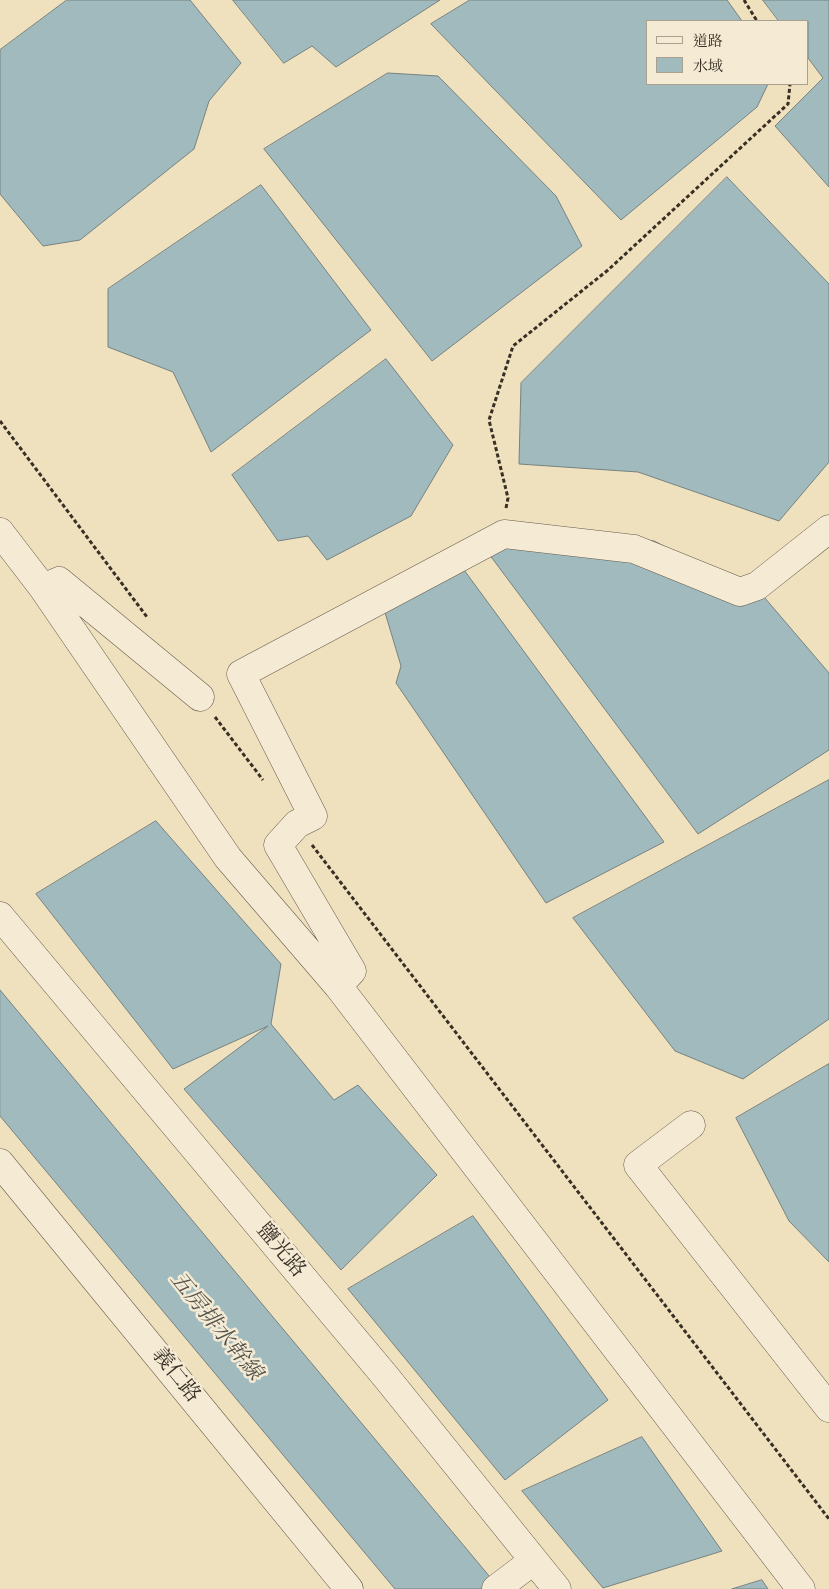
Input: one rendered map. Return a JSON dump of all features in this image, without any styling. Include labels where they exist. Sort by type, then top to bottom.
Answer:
[{"type":"street","points":[[338,986],[352,971],[278,844],[297,824],[313,816],[241,674],[504,534],[634,549],[740,592],[757,586],[829,529]]},
{"type":"street","points":[[0,532],[43,588],[228,858],[338,986],[801,1589]]},
{"type":"street","points":[[43,588],[59,581],[200,697]]},
{"type":"street","name":"鹽光路","points":[[0,916],[386,1377],[557,1589]]},
{"type":"street","points":[[691,1125],[638,1165],[829,1408]]},
{"type":"street","name":"義仁路","points":[[2,1169],[349,1589]]},
{"type":"street","points":[[502,1585],[533,1561]]},
{"type":"path","points":[[744,0],[756,20]]},
{"type":"path","points":[[504,534],[508,498],[489,420],[513,346],[608,270],[788,104],[790,85]]},
{"type":"path","points":[[0,421],[150,620]]},
{"type":"path","points":[[355,901],[829,1519]]},
{"type":"water","points":[[67,0],[190,0],[241,63],[209,101],[194,149],[80,240],[43,246],[0,194],[0,50]]},
{"type":"water","points":[[233,0],[440,0],[336,67],[312,46],[284,63]]},
{"type":"water","points":[[470,0],[727,0],[741,20],[646,20],[646,85],[768,85],[757,107],[621,220],[431,24]]},
{"type":"water","points":[[763,0],[829,0],[829,187],[775,126],[823,78],[809,59],[809,20],[778,20]]},
{"type":"water","points":[[388,73],[438,76],[556,196],[582,246],[432,361],[264,149]]},
{"type":"water","points":[[727,177],[829,284],[829,462],[779,521],[638,472],[519,464],[521,383]]},
{"type":"water","points":[[261,185],[371,330],[211,452],[173,372],[108,347],[108,289]]},
{"type":"water","points":[[386,359],[453,445],[411,516],[327,560],[308,536],[278,541],[232,475]]},
{"type":"water","points":[[553,530],[654,541],[764,597],[829,673],[829,750],[698,834],[483,546]]},
{"type":"water","points":[[453,555],[664,842],[546,903],[396,683],[401,666],[381,599]]},
{"type":"water","points":[[829,780],[829,1019],[743,1079],[675,1051],[573,918]]},
{"type":"water","points":[[156,821],[281,964],[271,1024],[334,1100],[358,1085],[437,1175],[341,1270],[184,1089],[268,1026],[173,1069],[36,894]]},
{"type":"water","name":"五房排水幹線","points":[[0,990],[500,1589],[395,1589],[0,1116]]},
{"type":"water","points":[[829,1064],[829,1262],[789,1221],[736,1118]]},
{"type":"water","points":[[473,1216],[608,1400],[505,1480],[348,1289]]},
{"type":"water","points":[[642,1437],[722,1551],[603,1588],[522,1491]]},
{"type":"water","points":[[762,1580],[768,1589],[732,1589]]}]
